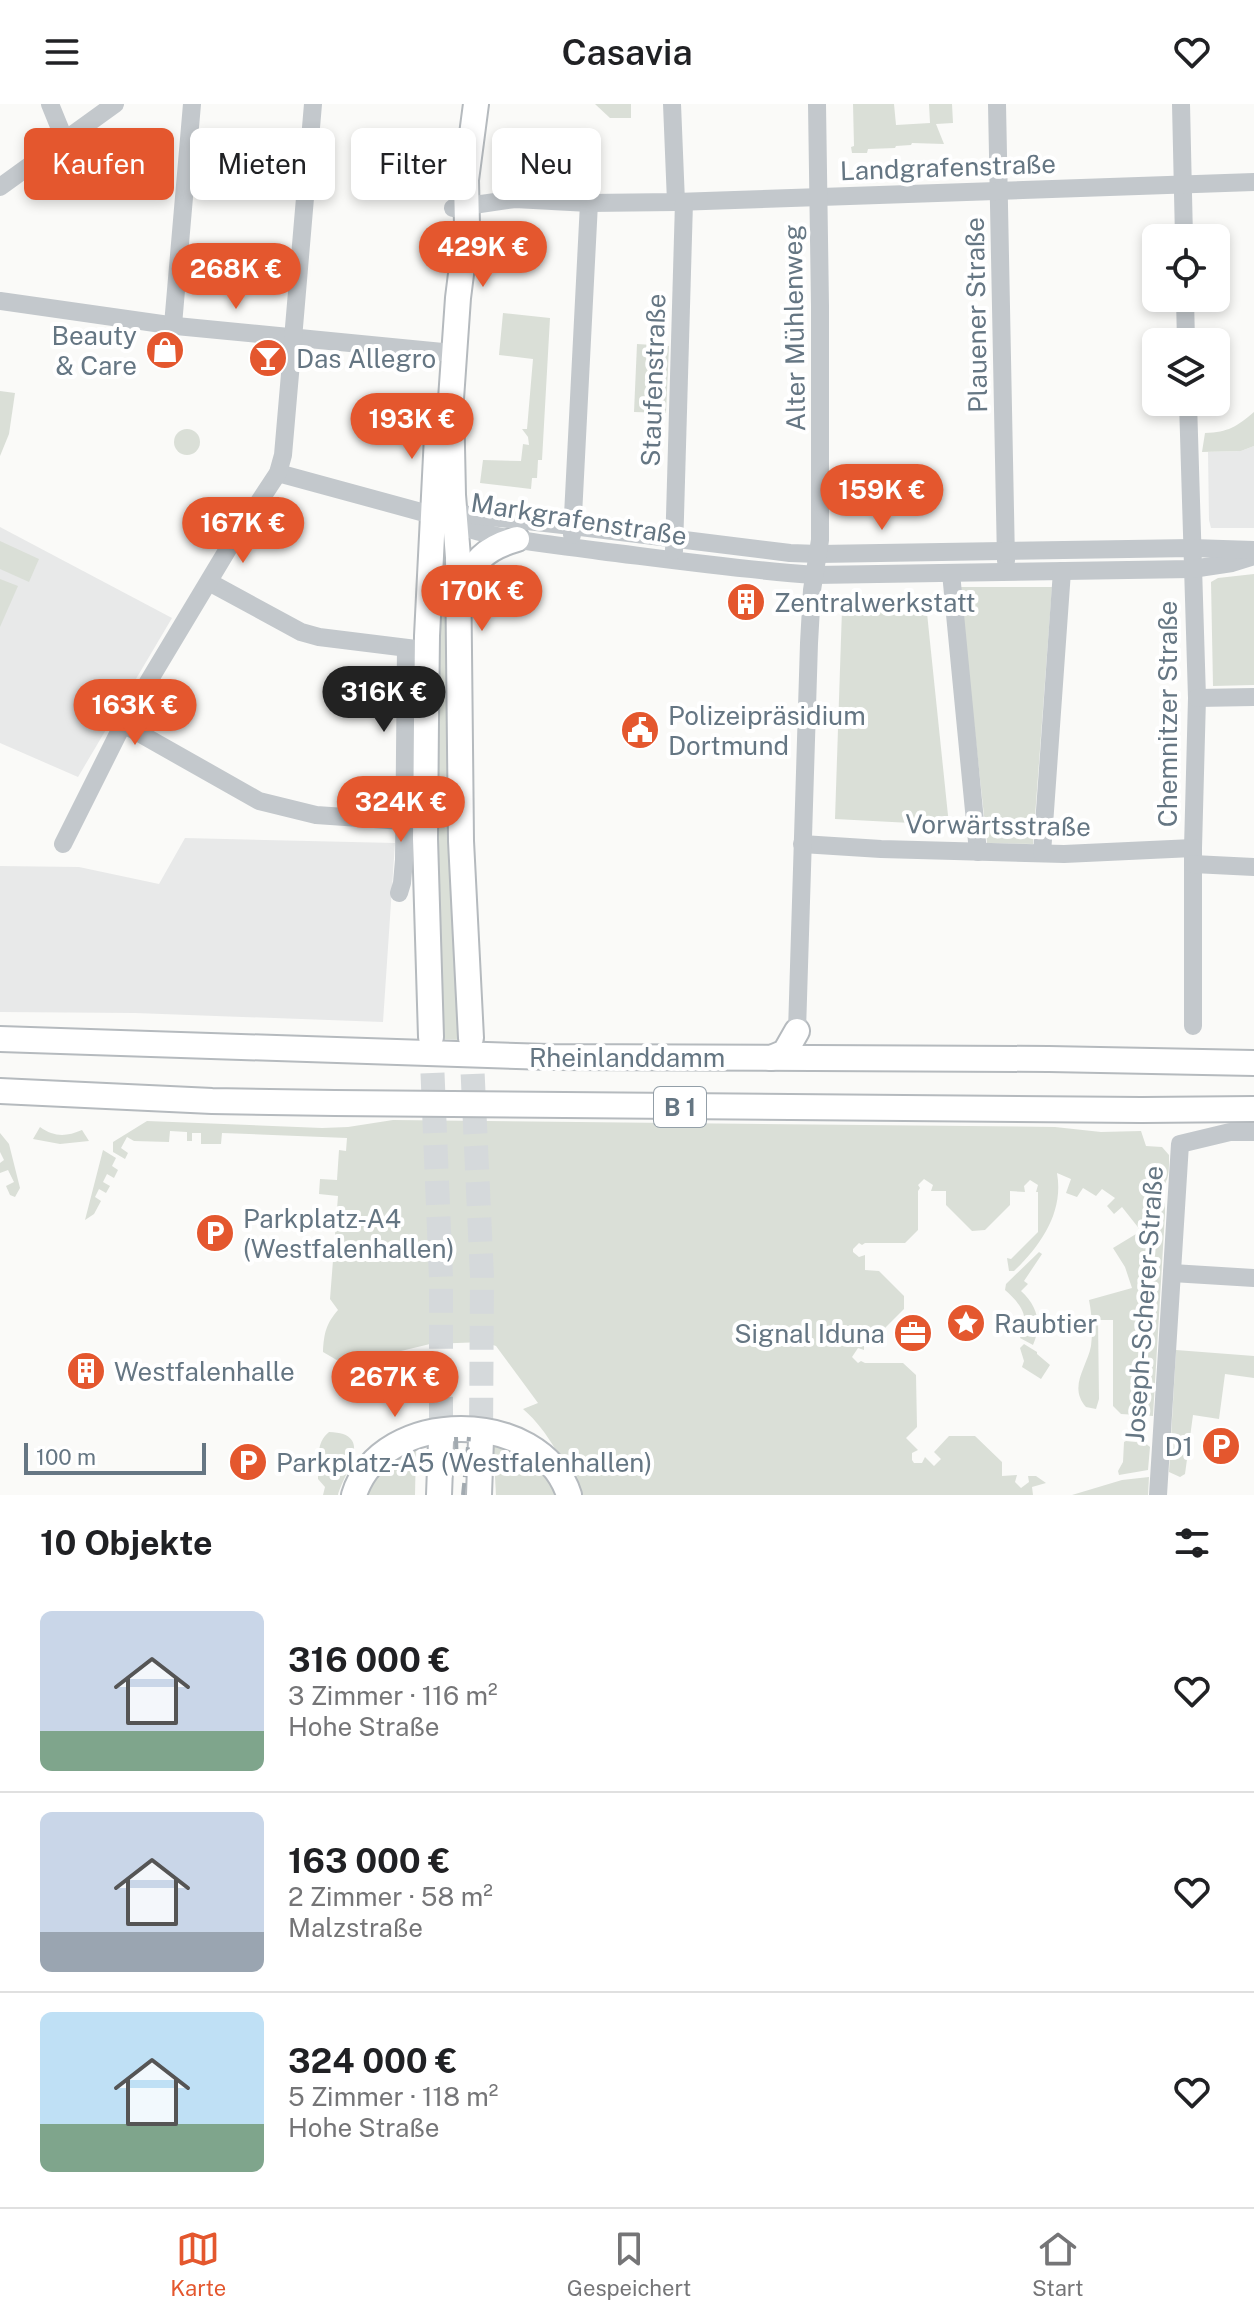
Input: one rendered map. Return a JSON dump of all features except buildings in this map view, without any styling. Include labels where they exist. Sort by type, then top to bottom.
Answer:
[{"type":"main road","points":[[460,104],[460,207],[464,255],[448,353],[451,406],[447,518],[458,597],[461,841],[471,1038]]},
{"type":"main road","points":[[460,207],[476,104]]},
{"type":"main road","points":[[431,1037],[417,649],[447,518]]},
{"type":"main road","points":[[458,597],[480,557],[495,546],[517,539]]},
{"type":"main road","points":[[771,1058],[785,1052],[797,1031]]},
{"type":"main road","points":[[797,1031],[805,1050],[817,1058]]},
{"type":"main road","name":"Rheinlanddamm","points":[[0,1039],[549,1057],[1254,1063]]},
{"type":"main road","name":"Rheinlanddamm","points":[[0,1091],[335,1103],[1254,1109]]},
{"type":"main road","points":[[354,1495],[362,1477],[384,1452],[414,1437],[446,1430],[486,1430],[520,1441],[545,1457],[562,1477],[569,1493]]},
{"type":"main road","points":[[479,1495],[481,1439]]},
{"type":"main road","points":[[439,1489],[441,1441]]},
{"type":"street","points":[[50,104],[60,128]]},
{"type":"street","points":[[83,128],[115,104]]},
{"type":"street","points":[[173,325],[192,104]]},
{"type":"street","points":[[63,844],[123,724],[278,473],[283,455],[313,104]]},
{"type":"street","name":"Staufenstraße","points":[[672,104],[680,202],[674,561]]},
{"type":"street","name":"Alter Mühlenweg","points":[[797,1031],[809,630],[819,554],[821,443],[817,104]]},
{"type":"street","name":"Plauener Straße","points":[[997,104],[1006,572]]},
{"type":"street","points":[[1181,104],[1184,224]]},
{"type":"street","points":[[0,187],[24,170]]},
{"type":"street","name":"Landgrafenstraße","points":[[460,207],[515,199],[589,203],[680,202],[1254,182]]},
{"type":"street","points":[[571,547],[589,203]]},
{"type":"street","points":[[0,301],[173,325],[448,353]]},
{"type":"street","name":"Chemnitzer Straße","points":[[1188,416],[1197,698],[1187,854],[1193,1026]]},
{"type":"street","points":[[278,473],[447,518]]},
{"type":"street","name":"Markgrafenstraße","points":[[447,518],[572,526],[819,554],[1192,548],[1254,550]]},
{"type":"street","name":"Markgrafenstraße","points":[[447,518],[517,539],[674,561],[815,575],[1192,569],[1254,556]]},
{"type":"street","points":[[1042,853],[1062,571]]},
{"type":"street","points":[[951,573],[978,852]]},
{"type":"street","points":[[209,582],[301,632],[417,649],[403,821],[403,874],[399,893]]},
{"type":"street","points":[[1197,698],[1254,697]]},
{"type":"street","points":[[123,724],[259,801],[316,815],[403,821]]},
{"type":"street","name":"Vorwärtsstraße","points":[[802,844],[978,852],[1187,854],[1254,867]]},
{"type":"street","name":"Joseph-Scherer-Straße","points":[[1158,1495],[1180,1144],[1230,1132],[1254,1132]]},
{"type":"street","points":[[1172,1273],[1254,1278]]},
{"type":"shaded area","points":[[595,104],[631,104],[631,118],[610,118]]},
{"type":"shaded area","points":[[853,104],[894,104],[896,125],[930,123],[929,104],[952,104],[953,123],[936,124],[944,144],[912,143],[895,148],[868,149],[867,153],[852,153]]},
{"type":"shaded area","points":[[503,313],[550,318],[542,460],[538,460],[537,478],[532,478],[531,489],[480,483],[483,460],[521,461],[523,444],[529,445],[522,429],[527,429],[533,359],[499,355]]},
{"type":"shaded area","points":[[637,344],[669,346],[666,413],[634,412]]},
{"type":"shaded area","points":[[0,391],[15,393],[9,434],[0,456]]},
{"type":"shaded area","points":[[1254,412],[1254,446],[1241,451],[1202,452],[1205,433],[1232,428]]},
{"type":"shaded area","points":[[187,429],[196,433],[200,442],[196,451],[187,455],[178,451],[174,442],[178,433]]},
{"type":"shaded area","points":[[1254,446],[1254,528],[1211,528],[1208,452],[1241,451]]},
{"type":"shaded area","points":[[0,527],[172,618],[78,777],[0,743]]},
{"type":"shaded area","points":[[0,541],[39,559],[29,582],[0,569]]},
{"type":"shaded area","points":[[437,559],[451,559],[462,1040],[437,1039],[432,794]]},
{"type":"shaded area","points":[[1254,574],[1254,685],[1213,686],[1211,582],[1218,578]]},
{"type":"shaded area","points":[[0,579],[18,586],[0,627]]},
{"type":"shaded area","points":[[959,587],[1052,587],[1033,844],[987,843]]},
{"type":"shaded area","points":[[842,609],[927,613],[949,825],[835,819]]},
{"type":"shaded area","points":[[185,838],[395,843],[383,1022],[135,1013],[0,1012],[0,866],[79,867],[159,884]]},
{"type":"shaded area","points":[[393,1120],[1055,1127],[1101,1132],[1141,1131],[1146,1146],[1162,1147],[1169,1155],[1168,1176],[1157,1194],[1165,1204],[1165,1214],[1153,1416],[1121,1414],[1113,1406],[1113,1320],[1098,1320],[1099,1399],[1096,1409],[1086,1407],[1079,1392],[1080,1377],[1091,1346],[1089,1300],[1132,1288],[1125,1267],[1113,1248],[1141,1231],[1122,1207],[1114,1214],[1107,1206],[1115,1198],[1102,1189],[1096,1196],[1083,1188],[1077,1197],[1066,1193],[1071,1179],[1057,1173],[1057,1201],[1048,1227],[1024,1261],[1014,1271],[1009,1271],[1007,1258],[1011,1259],[1038,1232],[1038,1185],[1030,1180],[1024,1186],[1025,1192],[1010,1191],[1010,1205],[985,1230],[972,1231],[946,1205],[946,1191],[931,1191],[933,1185],[924,1179],[918,1185],[918,1230],[905,1243],[859,1243],[853,1249],[859,1257],[865,1255],[865,1270],[879,1271],[904,1296],[904,1309],[878,1335],[864,1335],[864,1350],[858,1348],[852,1357],[858,1363],[903,1363],[916,1375],[917,1427],[906,1438],[918,1450],[912,1453],[914,1463],[922,1463],[925,1457],[934,1466],[941,1459],[934,1452],[949,1436],[975,1436],[1002,1462],[1002,1476],[1017,1475],[1015,1482],[1021,1488],[1029,1482],[1028,1476],[1036,1476],[1046,1483],[1032,1487],[1033,1495],[582,1495],[549,1438],[523,1409],[538,1403],[496,1346],[484,1342],[430,1344],[401,1351],[359,1373],[323,1352],[326,1329],[338,1310],[330,1299],[338,1196],[319,1194],[320,1179],[337,1180],[339,1150],[346,1151],[347,1138],[222,1133],[221,1144],[201,1144],[201,1133],[192,1133],[192,1141],[187,1141],[187,1132],[170,1131],[169,1142],[134,1141],[127,1137],[121,1148],[128,1153],[125,1159],[113,1152],[113,1142],[147,1121],[322,1128]]},
{"type":"shaded area","points":[[40,1127],[60,1135],[82,1130],[89,1141],[60,1144],[33,1139]]},
{"type":"shaded area","points":[[0,1133],[9,1144],[20,1188],[15,1197],[10,1195],[6,1186],[14,1182],[8,1170],[0,1173],[0,1163],[4,1160],[0,1152]]},
{"type":"shaded area","points":[[103,1150],[116,1158],[112,1166],[118,1170],[114,1178],[107,1174],[103,1182],[110,1186],[106,1193],[99,1189],[95,1197],[101,1201],[94,1214],[85,1220]]},
{"type":"shaded area","points":[[1039,1252],[1042,1254],[1024,1281],[1028,1284],[1021,1291],[1037,1316],[1033,1345],[1020,1338],[1025,1324],[1023,1311],[1005,1290],[1006,1284]]},
{"type":"shaded area","points":[[1024,1344],[1050,1365],[1041,1379],[1022,1367],[1024,1361],[1020,1348]]},
{"type":"shaded area","points":[[1176,1350],[1254,1356],[1254,1378],[1225,1374],[1219,1419],[1193,1415],[1185,1474],[1180,1477],[1169,1472]]},
{"type":"shaded area","points":[[329,1432],[343,1434],[351,1439],[354,1447],[338,1495],[323,1495],[325,1487],[318,1479],[320,1447]]},
{"type":"shaded area","points":[[493,1441],[534,1457],[561,1495],[496,1495]]},
{"type":"shaded area","points":[[1126,1441],[1145,1443],[1150,1447],[1148,1470],[1119,1475]]},
{"type":"shaded area","points":[[416,1447],[415,1495],[364,1495],[389,1460]]},
{"type":"shaded area","points":[[1149,1477],[1148,1495],[1072,1495],[1122,1480]]},
{"type":"tunnel","points":[[431,1037],[441,1278],[441,1441]]},
{"type":"tunnel","points":[[471,1038],[482,1277],[481,1439]]},
{"type":"railway","points":[[456,1437],[457,1467]]},
{"type":"railway","points":[[463,1495],[469,1437]]},
{"type":"place","name":"Beauty & Care","points":[[165,350]]},
{"type":"place","name":"Das Allegro","points":[[268,358]]},
{"type":"place","name":"Zentralwerkstatt","points":[[746,602]]},
{"type":"place","name":"Polizeipräsidium Dortmund","points":[[640,730]]},
{"type":"place","name":"Parkplatz-A4 (Westfalenhallen)","points":[[215,1233]]},
{"type":"place","name":"Raubtier","points":[[966,1323]]},
{"type":"place","name":"Signal Iduna","points":[[913,1333]]},
{"type":"place","name":"Westfalenhalle","points":[[86,1371]]},
{"type":"place","name":"D1","points":[[1221,1446]]},
{"type":"place","name":"Parkplatz-A5 (Westfalenhallen)","points":[[248,1462]]}]
